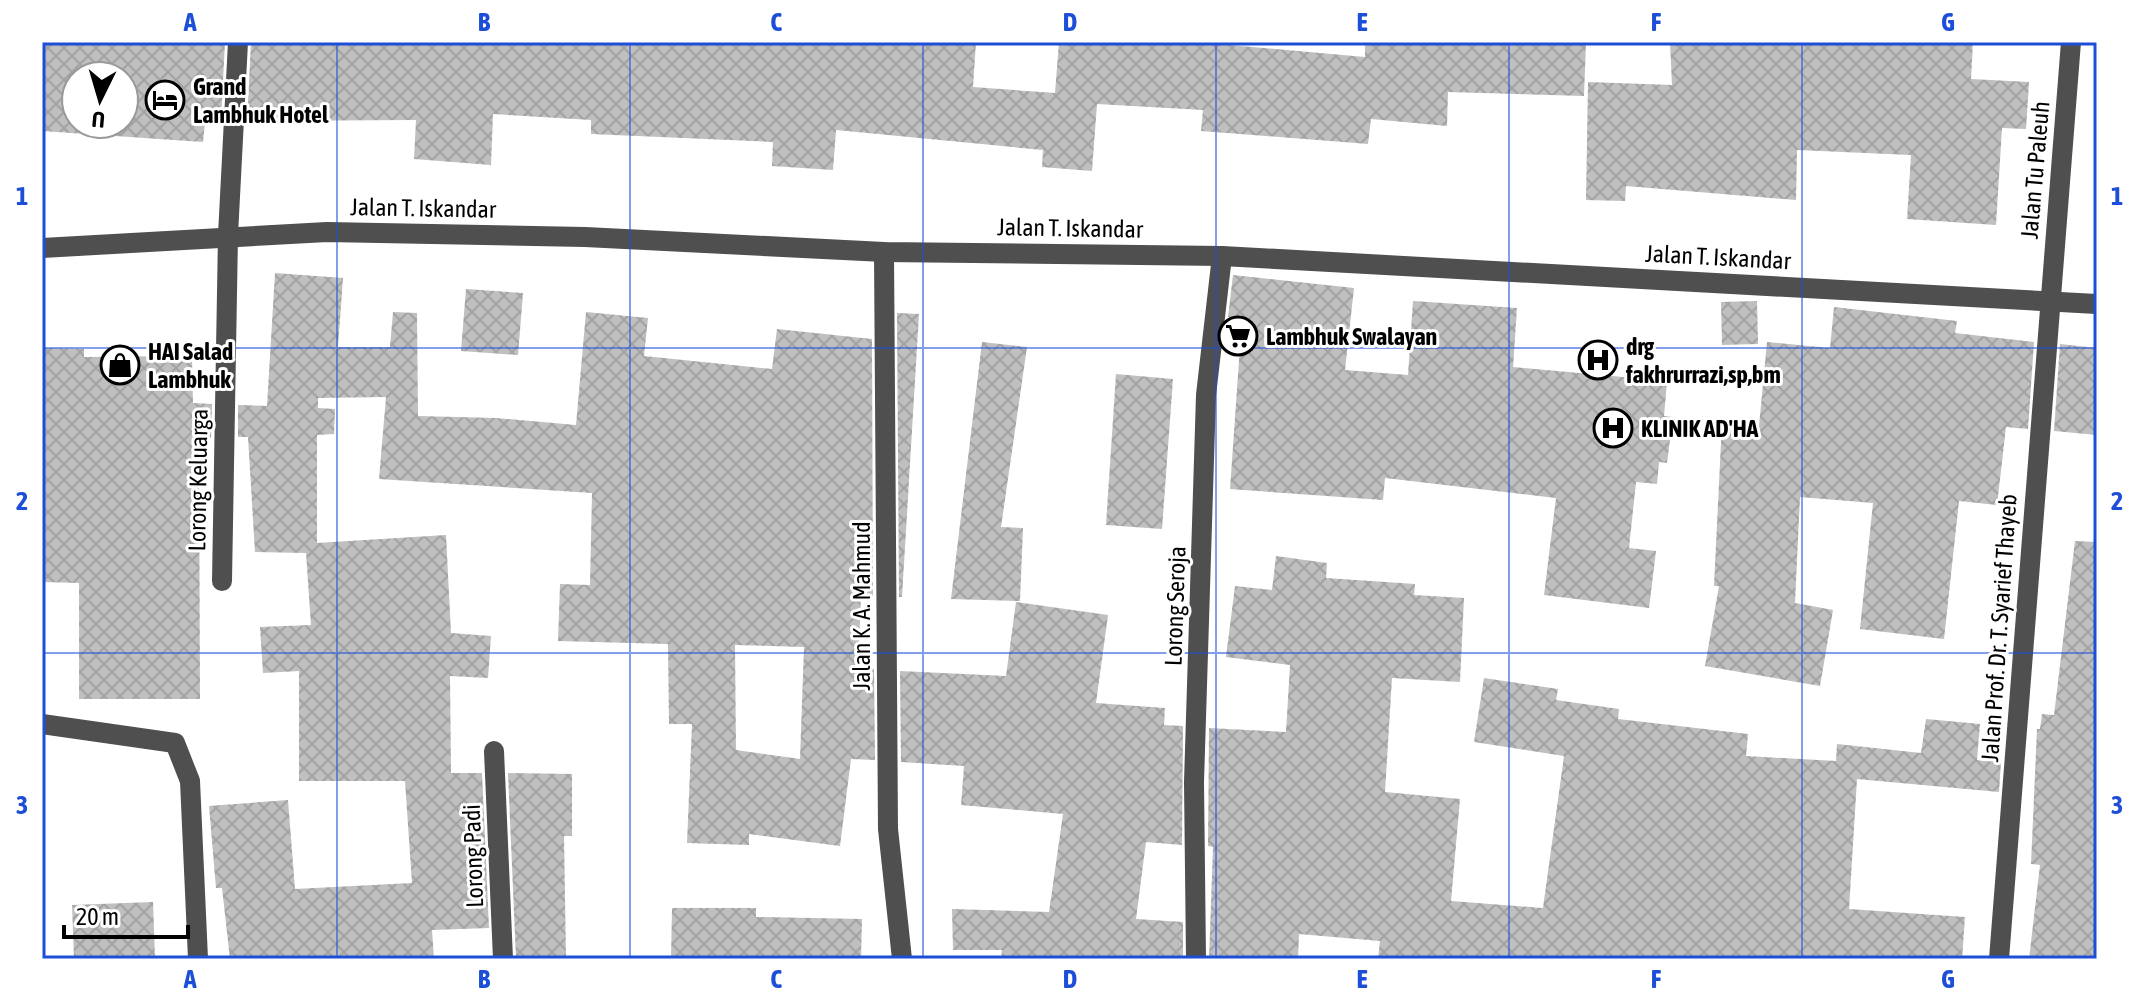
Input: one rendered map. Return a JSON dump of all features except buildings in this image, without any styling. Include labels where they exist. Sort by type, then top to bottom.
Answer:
[{"type":"street","name":"Lorong Keluarga","points":[[222,581],[228,235],[238,42]]},
{"type":"street","name":"Jalan Tu Paleuh","points":[[2050,301],[2071,42]]},
{"type":"street","name":"Jalan T. Iskandar","points":[[42,248],[228,235],[327,232],[585,237],[884,252],[1222,256],[2097,304]]},
{"type":"street","name":"Jalan K. A. Mahmud","points":[[884,252],[888,829],[902,959]]},
{"type":"street","name":"Lorong Seroja","points":[[1196,959],[1194,782],[1206,395],[1222,256]]},
{"type":"street","name":"Jalan Prof. Dr. T. Syarief Thayeb","points":[[1999,959],[2050,301]]},
{"type":"street","points":[[42,724],[175,743],[190,781],[198,959]]},
{"type":"street","name":"Lorong Padi","points":[[494,751],[503,959]]},
{"type":"place","name":"Grand Lambhuk Hotel","points":[[165,100]]},
{"type":"place","name":"Lambhuk Swalayan","points":[[1238,336]]},
{"type":"place","name":"drg fakhrurrazi,sp,bm","points":[[1598,360]]},
{"type":"place","name":"HAI Salad Lambhuk","points":[[120,365]]},
{"type":"place","name":"KLINIK AD'HA","points":[[1613,428]]}]
